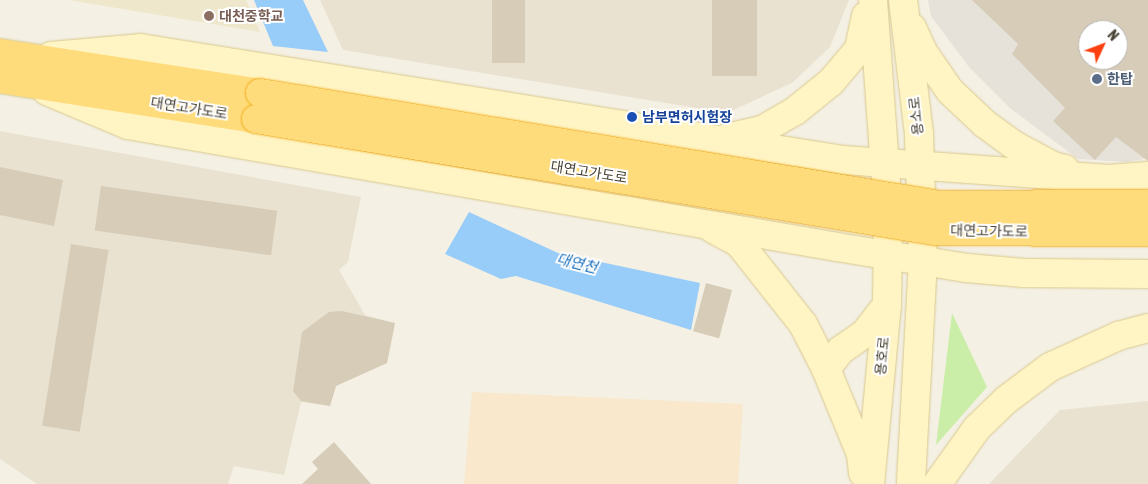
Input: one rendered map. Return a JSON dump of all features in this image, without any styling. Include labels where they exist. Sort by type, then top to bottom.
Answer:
[{"type":"highway","points":[[0,52],[33,71]]},
{"type":"highway","points":[[0,79],[33,71]]},
{"type":"highway","name":"대연고가도로","points":[[33,71],[258,106],[938,205],[1148,204]]},
{"type":"highway","name":"대연고가도로","points":[[258,106],[935,231],[1148,232]]},
{"type":"main road","points":[[716,141],[762,130],[795,111],[831,82],[859,49],[871,0]]},
{"type":"main road","points":[[871,0],[885,165],[888,241]]},
{"type":"main road","points":[[904,5],[923,52],[939,75],[985,124],[1052,166],[1108,179]]},
{"type":"main road","name":"용소로","points":[[904,5],[920,167],[923,260]]},
{"type":"main road","points":[[33,71],[140,48],[716,141],[885,165],[1108,179],[1148,176]]},
{"type":"main road","points":[[33,71],[128,126],[698,222],[888,241],[923,260],[1024,273],[1148,274]]},
{"type":"main road","points":[[698,222],[738,243],[766,273],[803,324],[826,369],[861,454],[863,484]]},
{"type":"main road","name":"용호로","points":[[870,484],[887,305],[888,241]]},
{"type":"main road","points":[[911,484],[923,260]]},
{"type":"main road","points":[[826,369],[841,350],[865,333],[887,305]]},
{"type":"main road","points":[[937,484],[977,428],[1006,400],[1050,367],[1118,336],[1148,328]]},
{"type":"shaded area","name":"대천중학교","points":[[69,0],[246,0],[260,32]]},
{"type":"shaded area","points":[[320,0],[849,0],[830,47],[792,83],[727,113],[343,50]]},
{"type":"shaded area","name":"한탑","points":[[928,0],[1148,0],[1148,158],[1127,162],[1078,159],[1010,108],[969,67],[931,16]]},
{"type":"shaded area","points":[[0,131],[361,197],[348,262],[339,270],[365,315],[395,323],[387,363],[336,386],[330,406],[301,402],[284,475],[234,466],[228,484],[37,484],[0,459]]},
{"type":"shaded area","points":[[472,392],[743,404],[738,484],[464,484]]},
{"type":"shaded area","points":[[1148,401],[1148,484],[989,484],[1060,410]]},
{"type":"green space","points":[[952,313],[987,387],[936,445]]},
{"type":"water","points":[[254,0],[303,0],[328,52],[273,46]]},
{"type":"water","name":"대연천","points":[[469,212],[558,253],[700,283],[691,330],[516,276],[501,279],[445,254]]},
{"type":"building","points":[[492,0],[525,0],[525,63],[492,63]]},
{"type":"building","points":[[712,0],[757,0],[757,76],[712,76]]},
{"type":"building","name":"한탑","points":[[972,0],[1148,0],[1148,161],[1116,137],[1095,160],[1053,121],[1065,108],[1012,54],[1018,44]]},
{"type":"building","points":[[0,167],[63,180],[54,226],[0,215]]},
{"type":"building","points":[[101,186],[277,211],[271,255],[95,231]]},
{"type":"building","points":[[71,244],[109,250],[80,432],[42,426]]},
{"type":"building","points":[[706,283],[732,290],[719,338],[693,331]]},
{"type":"building","points":[[342,311],[395,323],[387,363],[336,386],[330,406],[301,401],[293,391],[302,332],[329,312]]},
{"type":"building","points":[[334,442],[371,484],[302,484],[318,469],[312,462]]},
{"type":"place","name":"대천중학교","points":[[209,16]]},
{"type":"place","name":"한탑","points":[[1097,79]]},
{"type":"place","name":"남부면허시험장","points":[[632,117]]}]
